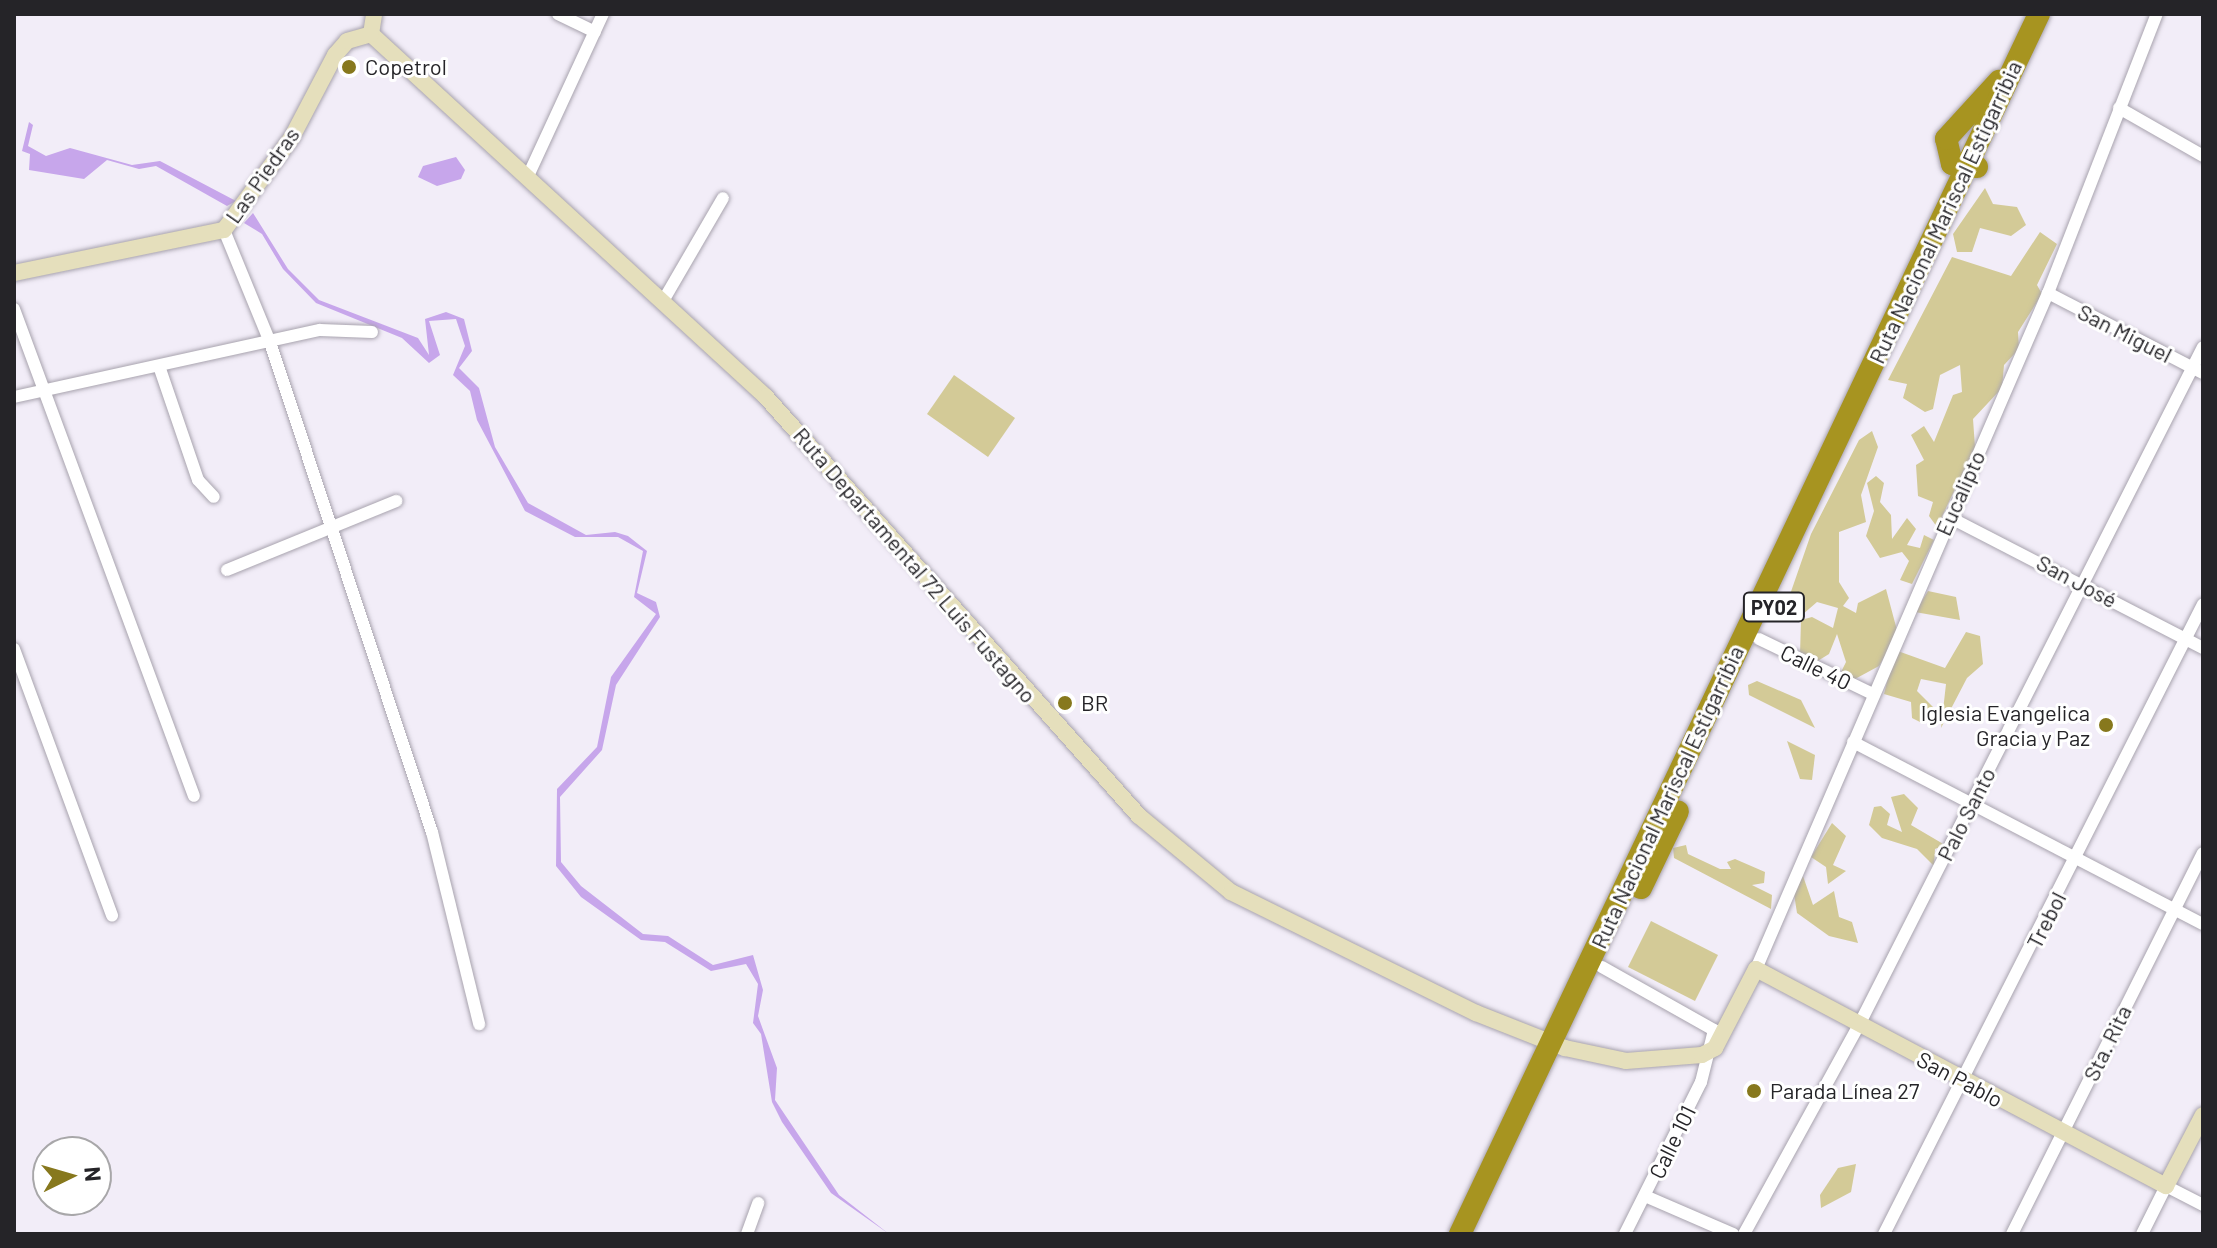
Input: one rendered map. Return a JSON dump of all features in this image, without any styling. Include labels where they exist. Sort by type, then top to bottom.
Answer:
[{"type":"highway","name":"Ruta Nacional Mariscal Estigarribia","points":[[1460,1234],[1602,967],[1759,639],[1974,167],[2038,14]]},
{"type":"highway","points":[[1974,167],[1946,157],[1946,139],[1993,90],[2038,14]]},
{"type":"highway","name":"Ruta Nacional Mariscal Estigarribia","points":[[1476,1234],[1558,1046],[1974,167],[2054,14]]},
{"type":"main road","points":[[371,34],[374,14]]},
{"type":"main road","name":"Ruta Departamental 72 Luis Fustagno","points":[[371,34],[766,397],[1139,816],[1199,869],[1328,944],[1558,1046],[1626,1061],[1691,1058],[1715,1048]]},
{"type":"main road","name":"Las Piedras","points":[[14,273],[229,225],[246,205],[335,55],[347,41],[371,34]]},
{"type":"main road","points":[[1715,1048],[1756,969]]},
{"type":"main road","name":"San Pablo","points":[[1756,969],[2063,1135],[2166,1186]]},
{"type":"main road","points":[[2166,1186],[2203,1115]]},
{"type":"street","points":[[558,14],[595,32]]},
{"type":"street","points":[[528,176],[603,14]]},
{"type":"street","name":"Eucalipto","points":[[1756,969],[2048,293],[2157,14]]},
{"type":"street","points":[[2119,108],[2203,156]]},
{"type":"street","points":[[663,301],[723,198]]},
{"type":"street","points":[[229,225],[432,832],[479,1024]]},
{"type":"street","name":"San Miguel","points":[[2048,293],[2198,370]]},
{"type":"street","points":[[14,309],[41,392],[194,796]]},
{"type":"street","points":[[14,397],[320,330],[372,332]]},
{"type":"street","name":"Palo Santo","points":[[1744,1234],[1859,1025],[2082,581],[2198,370],[2203,347]]},
{"type":"street","points":[[159,366],[198,480],[214,497]]},
{"type":"street","points":[[227,570],[330,525],[396,501]]},
{"type":"street","name":"San José","points":[[1949,517],[2082,581],[2203,648]]},
{"type":"street","name":"Trebol","points":[[1884,1234],[2076,861],[2203,604]]},
{"type":"street","name":"Calle 40","points":[[1759,639],[1873,694]]},
{"type":"street","points":[[14,649],[112,916]]},
{"type":"street","points":[[1853,742],[2076,861],[2203,924]]},
{"type":"street","name":"Sta. Rita","points":[[2012,1234],[2203,853]]},
{"type":"street","points":[[1602,967],[1709,1023],[1715,1048]]},
{"type":"street","name":"Calle 101","points":[[1625,1234],[1715,1048]]},
{"type":"street","points":[[2142,1234],[2166,1186],[2203,1205]]},
{"type":"street","points":[[1645,1196],[1733,1234]]},
{"type":"street","points":[[747,1234],[758,1203]]},
{"type":"shaded area","points":[[29,122],[33,125],[28,146],[46,156],[70,148],[132,165],[160,161],[236,201],[227,206],[156,166],[139,169],[107,160],[84,179],[29,170],[30,154],[22,151]]},
{"type":"shaded area","points":[[456,157],[465,170],[461,179],[437,186],[418,177],[423,166]]},
{"type":"shaded area","points":[[1985,188],[1993,204],[2017,207],[2026,225],[2011,236],[1980,228],[1972,252],[1957,252],[1953,234]]},
{"type":"shaded area","points":[[253,213],[288,269],[319,300],[418,338],[429,355],[425,319],[446,312],[464,319],[472,351],[459,368],[479,388],[495,447],[528,503],[586,535],[615,532],[628,536],[647,551],[637,593],[656,602],[660,617],[616,685],[602,750],[560,797],[561,862],[581,886],[643,934],[668,936],[713,965],[753,955],[763,990],[758,1016],[777,1068],[775,1100],[839,1195],[889,1234],[831,1193],[782,1122],[772,1102],[761,1034],[753,1023],[758,984],[746,964],[711,971],[665,942],[641,940],[581,897],[556,866],[557,789],[597,747],[611,677],[656,614],[634,597],[643,551],[618,537],[575,537],[525,511],[477,420],[470,391],[453,375],[465,346],[456,319],[429,321],[440,355],[429,363],[402,338],[316,303],[283,269],[262,234],[244,223]]},
{"type":"shaded area","points":[[2040,232],[2057,244],[2037,285],[2042,294],[2018,332],[2019,349],[2004,365],[2002,388],[1973,419],[1975,447],[1937,527],[1929,516],[1933,502],[1918,496],[1916,465],[1924,460],[1911,435],[1924,426],[1934,442],[1953,395],[1962,392],[1960,365],[1940,375],[1933,409],[1925,412],[1903,398],[1907,384],[1888,380],[1952,257],[2011,276]]},
{"type":"shaded area","points":[[954,375],[1015,418],[988,457],[927,414]]},
{"type":"shaded area","points":[[1872,431],[1878,447],[1861,495],[1866,522],[1839,532],[1839,582],[1849,598],[1843,606],[1856,613],[1858,603],[1886,589],[1898,634],[1879,666],[1855,679],[1839,676],[1846,662],[1837,634],[1829,654],[1816,662],[1800,655],[1801,620],[1812,617],[1833,628],[1838,608],[1817,602],[1802,615],[1786,606],[1811,534],[1859,440]]},
{"type":"shaded area","points":[[1876,476],[1884,483],[1880,502],[1891,515],[1892,539],[1907,518],[1916,529],[1907,545],[1920,548],[1924,535],[1934,540],[1912,584],[1900,580],[1909,561],[1902,552],[1880,558],[1866,536],[1874,511],[1867,483]]},
{"type":"shaded area","points":[[1928,591],[1956,597],[1960,620],[1915,612]]},
{"type":"shaded area","points":[[1966,632],[1980,636],[1983,664],[1967,678],[1941,728],[1946,684],[1921,679],[1917,691],[1933,707],[1924,724],[1912,718],[1911,702],[1884,694],[1895,650],[1945,668]]},
{"type":"shaded area","points":[[1757,681],[1801,700],[1815,728],[1749,695],[1748,685]]},
{"type":"shaded area","points":[[1787,741],[1815,755],[1812,780],[1800,779]]},
{"type":"shaded area","points":[[1904,794],[1918,808],[1911,825],[1945,845],[1935,849],[1934,866],[1917,849],[1882,838],[1869,825],[1874,807],[1881,806],[1890,814],[1887,825],[1902,832],[1891,797]]},
{"type":"shaded area","points":[[1832,823],[1846,836],[1833,865],[1846,871],[1828,884],[1826,867],[1811,857]]},
{"type":"shaded area","points":[[1686,845],[1688,854],[1720,869],[1731,869],[1727,862],[1735,859],[1765,872],[1764,883],[1752,885],[1772,895],[1771,909],[1674,858],[1673,848]]},
{"type":"shaded area","points":[[1803,876],[1813,905],[1834,891],[1839,917],[1852,922],[1858,943],[1829,936],[1797,913],[1794,894]]},
{"type":"shaded area","points":[[1651,921],[1718,955],[1695,1001],[1628,967]]},
{"type":"shaded area","points":[[1856,1164],[1851,1192],[1821,1208],[1820,1195],[1838,1168]]},
{"type":"place","name":"Copetrol","points":[[349,67]]},
{"type":"place","name":"BR","points":[[1065,703]]},
{"type":"place","name":"Iglesia Evangelica Gracia y Paz","points":[[2106,725]]},
{"type":"place","name":"Parada Línea 27","points":[[1754,1091]]}]
